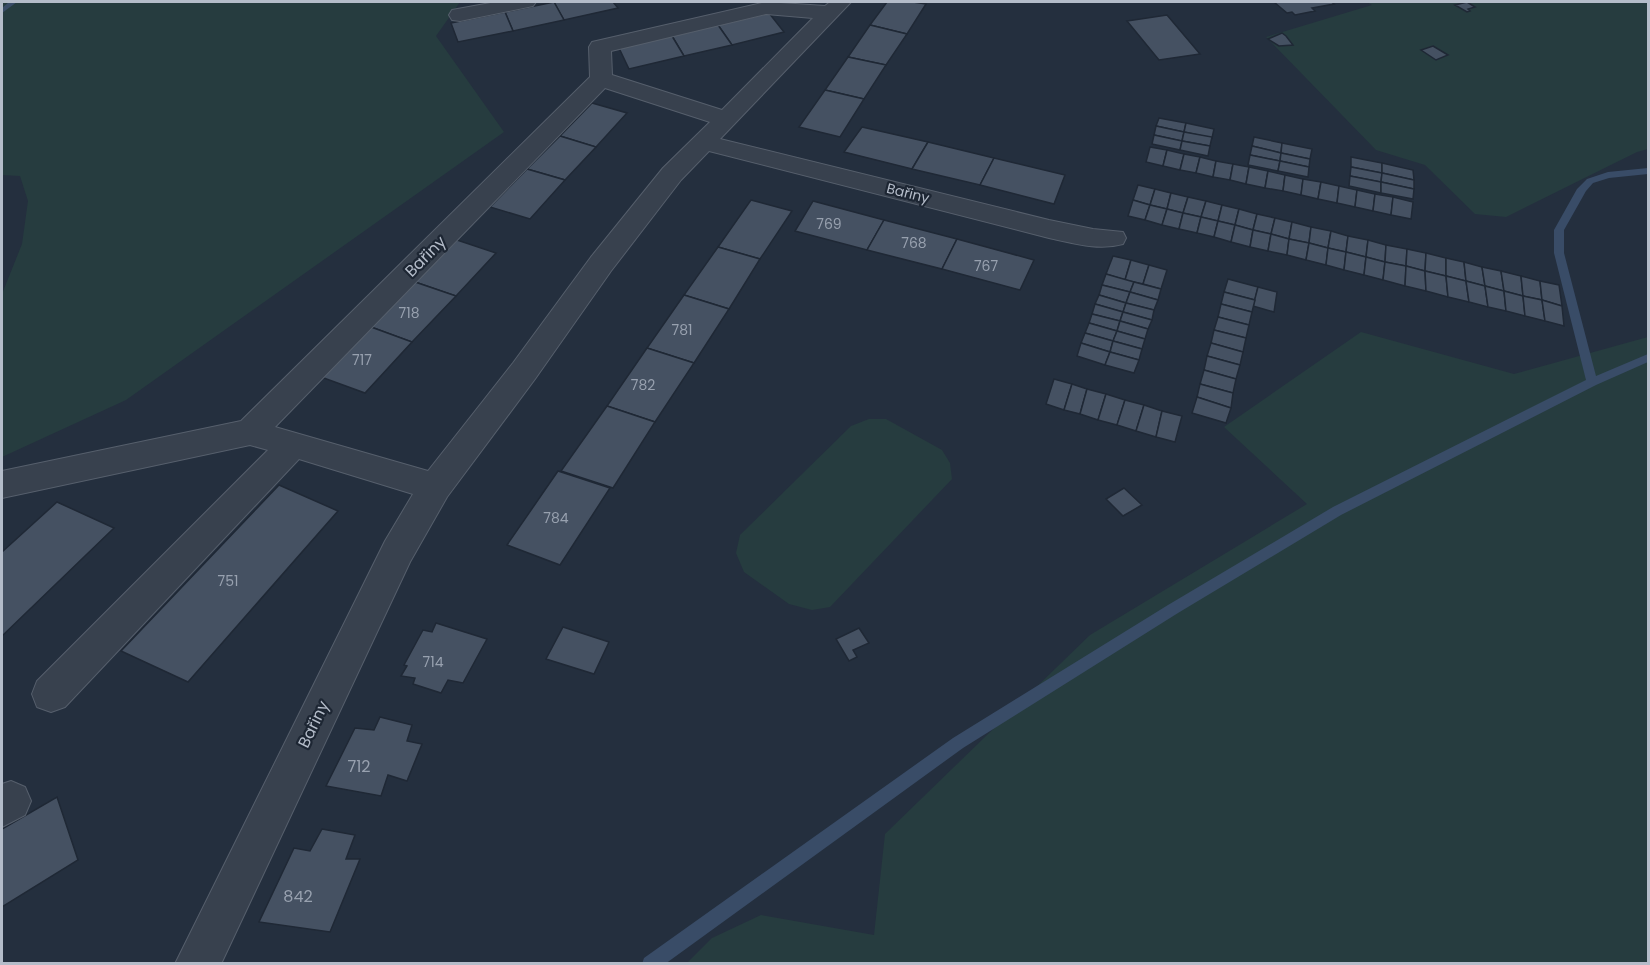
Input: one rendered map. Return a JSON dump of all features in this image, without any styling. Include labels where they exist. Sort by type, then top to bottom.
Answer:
[{"type":"street","points":[[460,15],[526,2]]},
{"type":"street","name":"Bařiny","points":[[250,432],[601,80],[600,47],[766,9],[835,7]]},
{"type":"street","name":"Bařiny","points":[[197,963],[397,552],[435,488],[672,174],[835,7]]},
{"type":"street","points":[[601,80],[726,119]]},
{"type":"street","name":"Bařiny","points":[[703,142],[1049,229],[1093,238],[1113,238]]},
{"type":"street","points":[[2,484],[250,432],[435,488]]},
{"type":"street","points":[[51,694],[293,445]]},
{"type":"green space","points":[[2,2],[460,2],[436,36],[504,132],[126,400],[2,457],[2,294],[22,244],[28,201],[20,176],[2,175]]},
{"type":"green space","points":[[1367,2],[1648,2],[1648,149],[1637,152],[1506,217],[1475,214],[1425,165],[1376,150],[1266,37],[1372,5]]},
{"type":"green space","points":[[1361,332],[1514,374],[1648,337],[1648,963],[687,963],[712,938],[761,915],[874,935],[885,834],[1090,635],[1307,504],[1224,427]]},
{"type":"green space","points":[[869,419],[886,419],[942,450],[950,463],[952,479],[830,607],[812,610],[789,604],[744,572],[736,553],[740,535],[851,426]]},
{"type":"building","points":[[554,2],[613,2],[618,8],[564,20]]},
{"type":"building","points":[[554,2],[564,20],[513,31],[505,12]]},
{"type":"building","points":[[887,2],[926,4],[907,34],[870,25]]},
{"type":"building","points":[[1274,2],[1331,2],[1334,4],[1312,8],[1315,11],[1295,15],[1292,12],[1287,13]]},
{"type":"building","points":[[1467,2],[1475,7],[1468,9],[1470,11],[1467,12],[1455,5]]},
{"type":"building","points":[[505,12],[513,31],[458,42],[451,23]]},
{"type":"building","points":[[769,13],[784,32],[732,45],[718,25]]},
{"type":"building","points":[[1167,15],[1200,54],[1159,60],[1127,21]]},
{"type":"building","points":[[718,25],[732,45],[684,56],[672,36]]},
{"type":"building","points":[[870,25],[907,34],[886,65],[848,57]]},
{"type":"building","points":[[1282,33],[1293,45],[1279,46],[1268,39]]},
{"type":"building","points":[[672,36],[684,56],[629,69],[619,48]]},
{"type":"building","points":[[1433,46],[1448,55],[1436,60],[1421,50]]},
{"type":"building","points":[[848,57],[886,65],[864,99],[825,90]]},
{"type":"building","points":[[825,90],[864,99],[840,137],[799,127]]},
{"type":"building","points":[[592,103],[627,113],[596,147],[560,136]]},
{"type":"building","points":[[1159,118],[1186,123],[1184,132],[1156,126]]},
{"type":"building","points":[[1186,123],[1214,129],[1212,138],[1184,132]]},
{"type":"building","points":[[1156,126],[1184,132],[1182,141],[1154,135]]},
{"type":"building","points":[[862,127],[928,142],[912,169],[844,152]]},
{"type":"building","points":[[1184,132],[1212,137],[1210,146],[1182,141]]},
{"type":"building","points":[[1154,135],[1182,141],[1180,150],[1152,144]]},
{"type":"building","points":[[560,136],[596,147],[565,180],[527,169]]},
{"type":"building","points":[[1254,137],[1282,143],[1281,153],[1252,146]]},
{"type":"building","points":[[1182,141],[1210,146],[1208,156],[1180,150]]},
{"type":"building","points":[[928,142],[994,158],[980,185],[912,169]]},
{"type":"building","points":[[1282,143],[1312,149],[1310,159],[1281,153]]},
{"type":"building","points":[[1252,146],[1281,153],[1280,161],[1250,155]]},
{"type":"building","points":[[1150,147],[1167,150],[1163,166],[1146,162]]},
{"type":"building","points":[[1167,150],[1184,154],[1180,170],[1163,166]]},
{"type":"building","points":[[1281,153],[1310,159],[1309,167],[1280,161]]},
{"type":"building","points":[[1184,154],[1200,157],[1196,173],[1180,170]]},
{"type":"building","points":[[1250,155],[1280,161],[1278,171],[1248,165]]},
{"type":"building","points":[[1200,157],[1216,161],[1213,177],[1196,173]]},
{"type":"building","points":[[1351,157],[1382,163],[1382,173],[1351,167]]},
{"type":"building","points":[[994,158],[1065,175],[1054,204],[980,185]]},
{"type":"building","points":[[1216,161],[1233,164],[1230,180],[1213,177]]},
{"type":"building","points":[[1280,161],[1309,167],[1308,177],[1278,171]]},
{"type":"building","points":[[1382,163],[1413,170],[1414,180],[1382,173]]},
{"type":"building","points":[[1233,164],[1249,167],[1246,184],[1230,180]]},
{"type":"building","points":[[1249,167],[1268,171],[1265,188],[1246,184]]},
{"type":"building","points":[[1351,167],[1382,173],[1381,182],[1350,176]]},
{"type":"building","points":[[527,169],[565,180],[530,219],[490,207]]},
{"type":"building","points":[[1268,171],[1285,175],[1283,191],[1265,188]]},
{"type":"building","points":[[1382,173],[1414,180],[1414,189],[1381,182]]},
{"type":"building","points":[[1285,175],[1303,179],[1301,195],[1283,191]]},
{"type":"building","points":[[1350,176],[1381,182],[1381,193],[1349,186]]},
{"type":"building","points":[[1303,179],[1321,182],[1318,199],[1301,195]]},
{"type":"building","points":[[1321,182],[1339,186],[1337,203],[1318,199]]},
{"type":"building","points":[[1381,182],[1414,189],[1413,199],[1381,193]]},
{"type":"building","points":[[1138,185],[1155,189],[1150,205],[1133,200]]},
{"type":"building","points":[[1339,186],[1357,190],[1355,207],[1337,203]]},
{"type":"building","points":[[1155,189],[1171,193],[1167,209],[1150,205]]},
{"type":"building","points":[[1357,190],[1375,194],[1373,211],[1355,207]]},
{"type":"building","points":[[1171,193],[1188,197],[1183,213],[1167,209]]},
{"type":"building","points":[[1375,194],[1393,197],[1391,215],[1373,211]]},
{"type":"building","points":[[1188,197],[1206,201],[1201,217],[1183,213]]},
{"type":"building","points":[[1393,197],[1413,202],[1411,219],[1391,215]]},
{"type":"building","points":[[751,200],[792,211],[760,259],[718,247]]},
{"type":"building","points":[[1133,200],[1150,205],[1145,220],[1128,216]]},
{"type":"building","points":[[813,201],[884,220],[867,250],[795,231]]},
{"type":"building","points":[[1206,201],[1222,205],[1218,221],[1201,217]]},
{"type":"building","points":[[1150,205],[1167,209],[1162,225],[1145,220]]},
{"type":"building","points":[[1222,205],[1239,209],[1235,225],[1218,221]]},
{"type":"building","points":[[1167,209],[1183,213],[1179,229],[1162,225]]},
{"type":"building","points":[[1239,209],[1257,214],[1253,230],[1235,225]]},
{"type":"building","points":[[1183,213],[1201,217],[1197,233],[1179,229]]},
{"type":"building","points":[[1257,214],[1275,218],[1271,234],[1253,230]]},
{"type":"building","points":[[1201,217],[1218,221],[1214,237],[1197,233]]},
{"type":"building","points":[[1275,218],[1292,222],[1289,239],[1271,234]]},
{"type":"building","points":[[884,220],[957,239],[942,269],[867,250]]},
{"type":"building","points":[[1218,221],[1235,225],[1231,242],[1214,237]]},
{"type":"building","points":[[1292,222],[1311,227],[1309,243],[1289,239]]},
{"type":"building","points":[[1235,225],[1253,230],[1250,247],[1231,242]]},
{"type":"building","points":[[1311,227],[1331,231],[1328,248],[1309,243]]},
{"type":"building","points":[[1253,230],[1271,234],[1268,251],[1250,247]]},
{"type":"building","points":[[1331,231],[1348,236],[1346,252],[1328,248]]},
{"type":"building","points":[[1271,234],[1289,239],[1287,255],[1268,251]]},
{"type":"building","points":[[1348,236],[1368,240],[1366,257],[1346,252]]},
{"type":"building","points":[[957,239],[1034,260],[1020,290],[942,269]]},
{"type":"building","points":[[1289,239],[1309,243],[1306,260],[1287,255]]},
{"type":"building","points":[[457,240],[496,253],[456,296],[415,282]]},
{"type":"building","points":[[1368,240],[1386,245],[1385,262],[1366,257]]},
{"type":"building","points":[[1309,243],[1328,248],[1326,265],[1306,260]]},
{"type":"building","points":[[1386,245],[1407,249],[1406,266],[1385,262]]},
{"type":"building","points":[[718,247],[760,259],[729,309],[684,295]]},
{"type":"building","points":[[1328,248],[1346,252],[1344,270],[1326,265]]},
{"type":"building","points":[[1407,249],[1426,253],[1425,271],[1406,266]]},
{"type":"building","points":[[1346,252],[1366,257],[1364,275],[1344,270]]},
{"type":"building","points":[[1426,253],[1446,258],[1446,276],[1425,271]]},
{"type":"building","points":[[1113,256],[1131,260],[1125,280],[1106,274]]},
{"type":"building","points":[[1366,257],[1385,262],[1383,280],[1364,275]]},
{"type":"building","points":[[1446,258],[1464,262],[1466,281],[1446,276]]},
{"type":"building","points":[[1131,260],[1149,265],[1143,284],[1125,280]]},
{"type":"building","points":[[1385,262],[1406,266],[1405,286],[1383,280]]},
{"type":"building","points":[[1464,262],[1482,267],[1485,286],[1466,281]]},
{"type":"building","points":[[1149,265],[1167,270],[1161,289],[1143,284]]},
{"type":"building","points":[[1406,266],[1425,271],[1426,291],[1405,286]]},
{"type":"building","points":[[1482,267],[1501,271],[1504,291],[1485,286]]},
{"type":"building","points":[[1425,271],[1446,276],[1448,297],[1426,291]]},
{"type":"building","points":[[1501,271],[1521,276],[1523,296],[1504,291]]},
{"type":"building","points":[[1106,274],[1134,282],[1130,292],[1102,285]]},
{"type":"building","points":[[1446,276],[1466,281],[1469,302],[1448,297]]},
{"type":"building","points":[[1521,276],[1540,281],[1542,300],[1523,296]]},
{"type":"building","points":[[1228,279],[1258,287],[1255,300],[1224,292]]},
{"type":"building","points":[[1466,281],[1485,286],[1488,307],[1469,302]]},
{"type":"building","points":[[1540,281],[1559,285],[1562,306],[1542,300]]},
{"type":"building","points":[[415,282],[456,296],[412,342],[371,327]]},
{"type":"building","points":[[1134,282],[1161,289],[1158,300],[1130,292]]},
{"type":"building","points":[[1102,285],[1130,292],[1126,303],[1099,295]]},
{"type":"building","points":[[1485,286],[1504,291],[1506,311],[1488,307]]},
{"type":"building","points":[[1258,287],[1277,292],[1274,312],[1253,306]]},
{"type":"building","points":[[1504,291],[1523,296],[1525,316],[1506,311]]},
{"type":"building","points":[[1130,292],[1158,300],[1154,310],[1126,303]]},
{"type":"building","points":[[1224,292],[1255,300],[1252,312],[1221,304]]},
{"type":"building","points":[[684,295],[729,309],[694,363],[647,348]]},
{"type":"building","points":[[1099,295],[1126,303],[1123,312],[1095,304]]},
{"type":"building","points":[[1523,296],[1542,300],[1545,321],[1525,316]]},
{"type":"building","points":[[1542,300],[1562,306],[1564,326],[1545,321]]},
{"type":"building","points":[[1126,303],[1154,310],[1152,320],[1123,312]]},
{"type":"building","points":[[1095,304],[1123,312],[1120,321],[1092,314]]},
{"type":"building","points":[[1221,304],[1252,312],[1249,325],[1218,317]]},
{"type":"building","points":[[1123,312],[1152,320],[1148,329],[1120,321]]},
{"type":"building","points":[[1092,314],[1120,321],[1117,331],[1089,323]]},
{"type":"building","points":[[1218,317],[1249,325],[1246,338],[1214,330]]},
{"type":"building","points":[[1120,321],[1148,329],[1145,339],[1117,331]]},
{"type":"building","points":[[1089,323],[1117,331],[1113,341],[1085,333]]},
{"type":"building","points":[[371,327],[412,342],[365,393],[321,377]]},
{"type":"building","points":[[1214,330],[1246,338],[1243,352],[1211,343]]},
{"type":"building","points":[[1117,331],[1145,339],[1142,349],[1113,341]]},
{"type":"building","points":[[1085,333],[1113,341],[1110,352],[1081,343]]},
{"type":"building","points":[[1113,341],[1142,349],[1139,360],[1110,352]]},
{"type":"building","points":[[1081,343],[1110,352],[1105,365],[1077,356]]},
{"type":"building","points":[[1211,343],[1243,352],[1240,365],[1207,356]]},
{"type":"building","points":[[647,348],[694,363],[655,422],[607,406]]},
{"type":"building","points":[[1110,352],[1139,360],[1134,373],[1105,365]]},
{"type":"building","points":[[1207,356],[1240,365],[1236,379],[1204,370]]},
{"type":"building","points":[[1204,370],[1236,379],[1233,393],[1200,384]]},
{"type":"building","points":[[1054,379],[1072,384],[1064,410],[1046,404]]},
{"type":"building","points":[[1072,384],[1087,389],[1080,414],[1064,410]]},
{"type":"building","points":[[1200,384],[1233,393],[1231,408],[1197,397]]},
{"type":"building","points":[[1087,389],[1106,394],[1098,420],[1080,414]]},
{"type":"building","points":[[1106,394],[1125,400],[1117,425],[1098,420]]},
{"type":"building","points":[[1197,397],[1231,408],[1226,423],[1192,413]]},
{"type":"building","points":[[1125,400],[1144,405],[1136,431],[1117,425]]},
{"type":"building","points":[[1144,405],[1162,411],[1156,437],[1136,431]]},
{"type":"building","points":[[607,406],[655,422],[613,488],[561,471]]},
{"type":"building","points":[[1162,411],[1182,416],[1175,442],[1156,437]]},
{"type":"building","points":[[558,471],[610,488],[560,565],[507,545]]},
{"type":"building","points":[[279,485],[338,511],[188,682],[121,651]]},
{"type":"building","points":[[1124,488],[1142,505],[1123,516],[1106,499]]},
{"type":"building","points":[[57,502],[114,528],[2,636],[2,552]]},
{"type":"building","points":[[436,623],[487,639],[463,683],[448,680],[441,693],[413,684],[415,678],[401,676],[407,666],[404,665],[423,630],[432,632]]},
{"type":"building","points":[[563,627],[609,642],[594,674],[546,659]]},
{"type":"building","points":[[859,628],[869,643],[853,650],[857,657],[849,661],[836,639]]},
{"type":"building","points":[[380,717],[412,725],[407,741],[422,744],[407,781],[388,775],[381,796],[326,786],[355,728],[374,730]]},
{"type":"building","points":[[57,797],[78,860],[2,907],[2,829]]},
{"type":"building","points":[[322,829],[355,835],[346,859],[360,859],[330,932],[259,922],[294,848],[310,851]]},
{"type":"waterway","points":[[2,11],[13,2]]},
{"type":"waterway","points":[[1592,382],[1559,253],[1559,230],[1582,189],[1590,181],[1608,175],[1648,171]]},
{"type":"waterway","points":[[1592,382],[1648,358]]},
{"type":"waterway","points":[[650,964],[958,743],[1173,609],[1337,511],[1592,382]]}]
